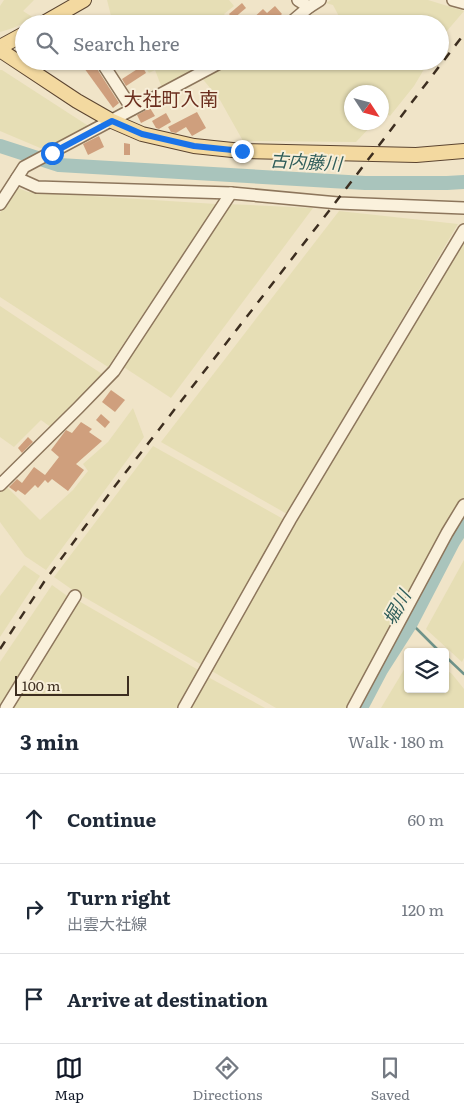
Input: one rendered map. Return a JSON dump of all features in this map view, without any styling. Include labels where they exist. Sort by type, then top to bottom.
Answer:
[{"type":"main road","points":[[57,15],[84,0]]},
{"type":"main road","points":[[15,40],[0,49],[15,59]]},
{"type":"main road","points":[[31,70],[77,101],[112,121],[151,136],[194,146],[242,151],[416,155],[464,152]]},
{"type":"street","points":[[298,0],[310,7]]},
{"type":"street","points":[[300,15],[320,0]]},
{"type":"street","points":[[453,0],[464,3]]},
{"type":"street","points":[[107,70],[132,109]]},
{"type":"street","points":[[0,204],[24,167],[206,70]]},
{"type":"street","points":[[20,174],[37,187],[231,193],[338,203],[464,208]]},
{"type":"street","points":[[0,485],[114,371],[231,193]]},
{"type":"street","points":[[184,708],[290,520],[464,230]]},
{"type":"street","points":[[353,708],[464,505]]},
{"type":"street","points":[[6,708],[75,596]]},
{"type":"shaded area","points":[[4,0],[34,0],[23,11],[29,15],[15,15],[15,27],[0,32],[0,6]]},
{"type":"shaded area","points":[[107,0],[229,0],[234,6],[225,15],[111,15]]},
{"type":"shaded area","points":[[331,0],[428,0],[464,11],[449,28],[449,15],[338,15],[333,5],[326,3]]},
{"type":"shaded area","points":[[0,70],[90,127],[52,153],[0,131]]},
{"type":"shaded area","points":[[155,70],[197,70],[162,88]]},
{"type":"shaded area","points":[[215,70],[424,70],[414,86],[390,116],[389,85],[344,85],[344,130],[367,130],[356,142],[243,141],[220,100],[201,77]]},
{"type":"shaded area","points":[[16,187],[28,192],[216,204],[108,367],[0,297],[0,213]]},
{"type":"shaded area","points":[[227,204],[313,208],[171,398],[119,364]]},
{"type":"shaded area","points":[[339,211],[458,224],[287,514],[161,442]]},
{"type":"shaded area","points":[[464,231],[464,498],[348,708],[276,708],[210,670],[329,461]]},
{"type":"shaded area","points":[[0,306],[102,374],[52,428],[41,420],[14,447],[0,437]]},
{"type":"shaded area","points":[[133,408],[144,437],[46,570],[25,556],[0,522],[0,488],[4,484],[40,520],[73,490],[88,471],[83,464],[108,442]]},
{"type":"shaded area","points":[[153,446],[285,520],[202,665],[77,593],[54,577]]},
{"type":"shaded area","points":[[464,560],[464,658],[462,662],[449,648],[426,629]]},
{"type":"shaded area","points":[[24,565],[40,576],[0,637],[0,596]]},
{"type":"shaded area","points":[[52,585],[70,598],[3,708],[0,708],[0,662]]},
{"type":"shaded area","points":[[77,600],[200,671],[179,708],[9,708]]},
{"type":"shaded area","points":[[404,670],[404,693],[449,693],[449,672],[464,689],[464,708],[381,708]]},
{"type":"shaded area","points":[[206,676],[265,708],[188,708]]},
{"type":"building","points":[[242,3],[246,8],[238,15],[229,14]]},
{"type":"building","points":[[275,6],[282,14],[256,15],[263,9],[267,13]]},
{"type":"building","points":[[86,70],[98,70],[119,103],[113,108]]},
{"type":"building","points":[[136,70],[144,70],[146,73],[126,86],[122,79]]},
{"type":"building","points":[[150,108],[155,116],[141,123],[137,115]]},
{"type":"building","points":[[197,112],[206,128],[192,136],[186,127],[176,133],[171,132],[168,127]]},
{"type":"building","points":[[166,113],[171,122],[159,129],[156,128],[152,121]]},
{"type":"building","points":[[99,136],[104,147],[88,155],[83,144]]},
{"type":"building","points":[[124,143],[130,144],[130,155],[124,155]]},
{"type":"building","points":[[111,390],[125,400],[115,412],[102,402]]},
{"type":"building","points":[[101,414],[110,422],[105,428],[96,420]]},
{"type":"building","points":[[81,422],[92,429],[89,432],[102,441],[76,464],[84,470],[68,491],[52,479],[48,483],[45,480],[38,488],[35,485],[25,495],[9,487],[17,479],[22,483],[34,467],[45,475],[59,457],[51,450],[66,430],[72,433]]},
{"type":"building","points":[[28,437],[33,442],[22,453],[18,448]]},
{"type":"waterway","name":"古内藤川","points":[[0,146],[59,165],[365,183],[464,182]]},
{"type":"waterway","name":"堀川","points":[[361,708],[381,670],[411,623],[453,542],[464,525]]},
{"type":"waterway","points":[[411,623],[436,648]]},
{"type":"waterway","points":[[449,660],[464,674]]},
{"type":"railway","points":[[449,54],[464,34]]},
{"type":"railway","points":[[0,649],[44,582],[115,486],[437,70]]},
{"type":"district","name":"大社町入南","points":[[171,98]]},
{"type":"route","points":[[52,153],[112,121],[142,134],[194,146],[242,151]]}]
